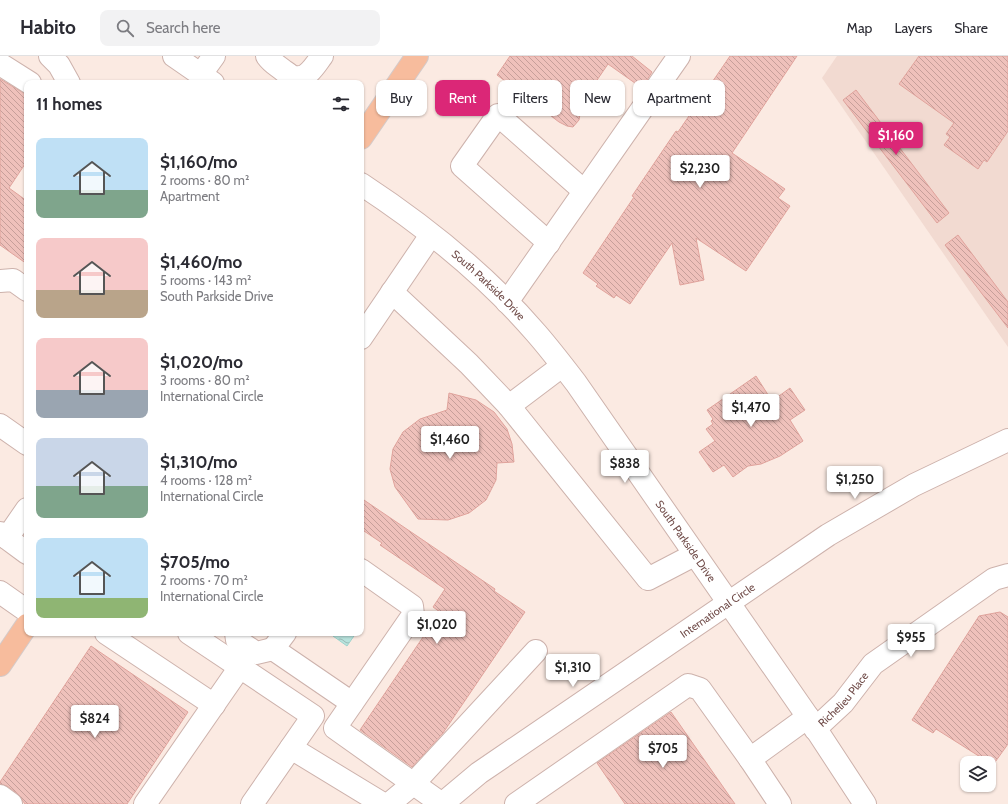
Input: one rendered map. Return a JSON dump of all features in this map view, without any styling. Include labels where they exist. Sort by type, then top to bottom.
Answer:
[{"type":"main road","points":[[364,134],[417,56]]},
{"type":"main road","points":[[0,665],[24,629]]},
{"type":"street","points":[[50,56],[59,65],[67,80]]},
{"type":"street","points":[[174,56],[209,80],[214,56]]},
{"type":"street","points":[[268,56],[276,65],[293,77],[298,78],[303,77],[308,73],[322,56]]},
{"type":"street","points":[[507,302],[679,56]]},
{"type":"street","points":[[0,64],[25,80]]},
{"type":"street","points":[[549,243],[462,166],[498,115],[584,191]]},
{"type":"street","name":"South Parkside Drive","points":[[364,186],[431,234],[476,272],[536,332],[576,383],[811,723],[865,804]]},
{"type":"street","points":[[364,334],[431,234]]},
{"type":"street","points":[[0,281],[13,280],[24,288]]},
{"type":"street","points":[[392,292],[469,364],[509,406],[648,579],[694,555]]},
{"type":"street","points":[[509,406],[562,366]]},
{"type":"street","points":[[0,424],[24,442]]},
{"type":"street","name":"International Circle","points":[[442,804],[479,773],[828,535],[914,485],[1008,440]]},
{"type":"street","points":[[24,512],[3,536],[24,551]]},
{"type":"street","points":[[364,572],[412,606],[413,615],[335,728],[442,804]]},
{"type":"street","name":"Richelieu Place","points":[[750,759],[843,703],[873,664],[994,579],[1008,575]]},
{"type":"street","points":[[0,592],[24,609]]},
{"type":"street","points":[[110,636],[214,705]]},
{"type":"street","points":[[194,636],[313,716],[252,804]]},
{"type":"street","points":[[236,636],[237,640],[256,653],[279,641],[352,703]]},
{"type":"street","points":[[389,804],[413,784],[536,651]]},
{"type":"street","points":[[145,804],[240,667]]},
{"type":"street","points":[[516,804],[688,685],[700,689],[780,804]]},
{"type":"street","points":[[291,748],[383,804]]},
{"type":"street","points":[[0,796],[11,804]]},
{"type":"shaded area","points":[[837,56],[1008,56],[1008,347],[822,78]]},
{"type":"water","points":[[333,636],[354,636],[347,646]]},
{"type":"building","points":[[510,56],[632,56],[652,72],[647,80],[633,80],[633,82],[608,64],[597,80],[570,80],[570,116],[580,116],[579,120],[573,127],[559,122],[551,116],[562,116],[562,80],[504,80],[497,75]]},
{"type":"building","points":[[730,56],[797,56],[732,153],[785,189],[778,198],[790,206],[746,271],[696,238],[704,280],[680,285],[672,243],[630,304],[616,295],[614,298],[596,286],[598,284],[583,273],[634,197],[632,196],[676,131],[678,132],[689,116],[725,116],[725,80],[714,80]]},
{"type":"building","points":[[919,56],[1008,56],[1008,131],[987,162],[984,160],[978,169],[944,145],[950,137],[946,134],[954,123],[899,84]]},
{"type":"building","points":[[0,79],[24,93],[24,166],[9,188],[24,199],[24,262],[0,245]]},
{"type":"building","points":[[856,90],[949,213],[937,223],[843,100]]},
{"type":"building","points":[[958,235],[1008,302],[1008,328],[945,245]]},
{"type":"building","points":[[756,376],[772,401],[790,388],[805,410],[790,420],[803,441],[780,456],[761,464],[748,466],[733,477],[724,465],[713,472],[699,452],[715,441],[706,429],[713,424],[711,421],[713,419],[707,410]]},
{"type":"building","points":[[449,393],[476,400],[494,412],[507,429],[512,444],[514,462],[497,463],[496,480],[486,500],[469,513],[448,520],[418,519],[395,487],[390,469],[393,449],[403,432],[420,419],[447,410]]},
{"type":"building","points":[[364,500],[495,589],[494,591],[525,612],[443,733],[412,767],[360,730],[440,612],[433,607],[445,589],[380,545],[382,543],[364,531]]},
{"type":"building","points":[[1000,612],[1008,617],[1008,744],[996,761],[996,756],[979,756],[936,729],[933,733],[912,720],[979,616]]},
{"type":"building","points":[[91,646],[188,712],[127,804],[25,804],[18,794],[7,786],[0,784],[0,782]]},
{"type":"building","points":[[671,712],[735,804],[625,804],[597,763]]}]
